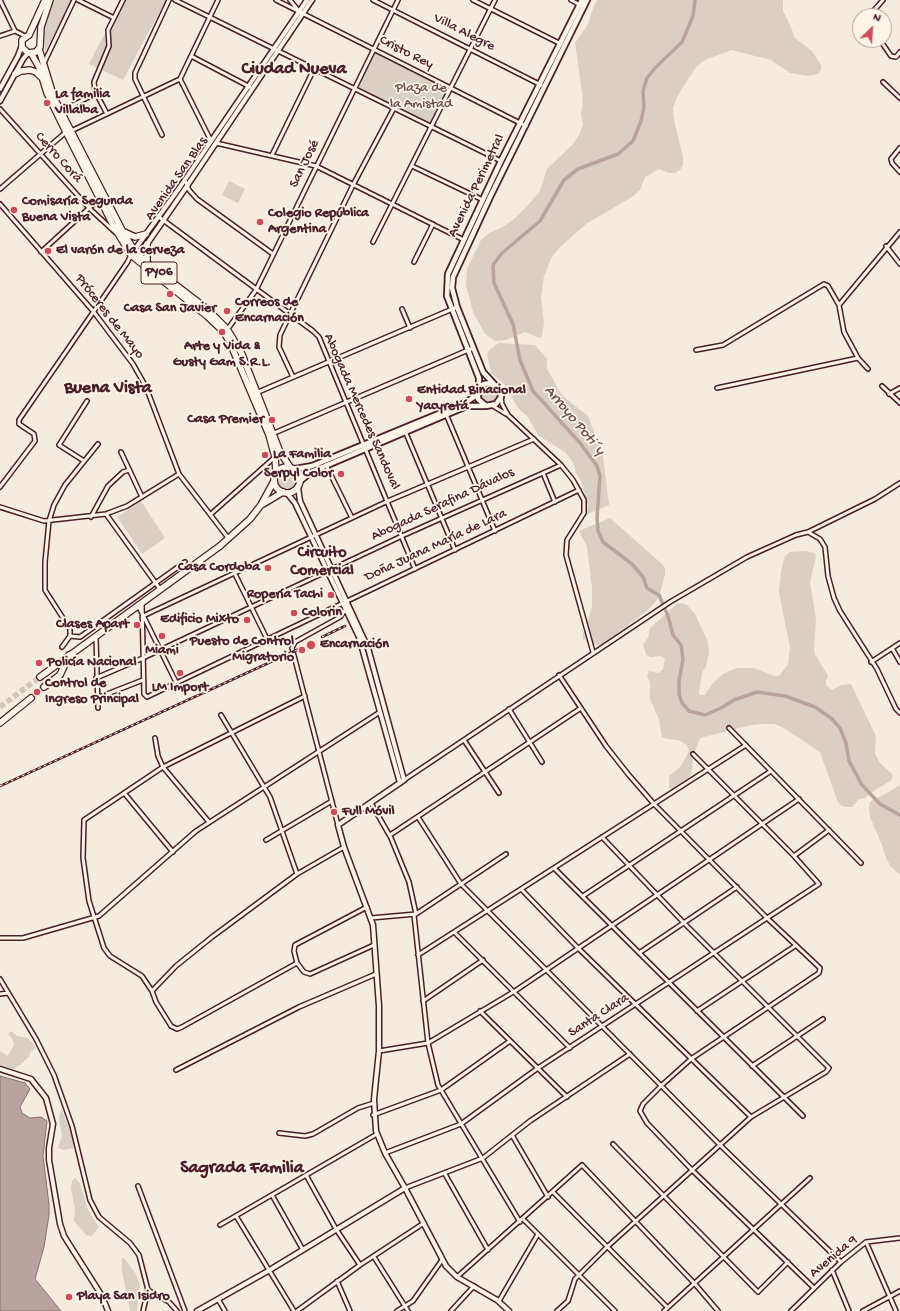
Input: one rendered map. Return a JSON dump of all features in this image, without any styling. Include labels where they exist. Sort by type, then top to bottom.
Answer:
[{"type":"highway","points":[[22,45],[45,0]]},
{"type":"highway","name":"PY06","points":[[50,0],[44,16],[39,39],[39,49],[54,98],[99,199],[134,254],[225,331]]},
{"type":"highway","points":[[27,36],[35,35],[39,39]]},
{"type":"highway","name":"PY06","points":[[22,45],[30,53],[43,80],[47,93],[121,234]]},
{"type":"highway","points":[[30,53],[39,49]]},
{"type":"highway","points":[[15,74],[21,70],[30,70],[39,74],[43,80]]},
{"type":"highway","points":[[121,234],[135,237],[146,234]]},
{"type":"highway","points":[[147,244],[147,263]]},
{"type":"highway","name":"PY06","points":[[134,254],[207,309],[225,331],[255,394],[271,434],[282,455],[292,468],[299,474],[300,481]]},
{"type":"highway","name":"PY06","points":[[40,677],[76,649],[210,554],[250,520],[261,505],[274,481],[276,472],[271,434]]},
{"type":"highway","points":[[276,472],[283,467],[292,468]]},
{"type":"highway","points":[[274,481],[276,487],[285,492]]},
{"type":"highway","points":[[298,487],[300,481]]},
{"type":"highway","name":"PY06","points":[[261,505],[285,492],[294,491],[298,487]]},
{"type":"highway","name":"PY06","points":[[44,687],[60,675],[69,655]]},
{"type":"highway","points":[[0,723],[31,698]]},
{"type":"main road","name":"Avenida San Blas","points":[[134,254],[147,244],[161,218],[185,180],[276,50],[301,12],[307,0]]},
{"type":"main road","name":"Avenida San Blas","points":[[301,12],[312,0]]},
{"type":"main road","name":"Avenida Perimetral","points":[[479,390],[479,378],[454,308],[452,288],[453,278],[466,241],[486,202],[520,123],[560,43],[582,4],[587,0]]},
{"type":"main road","name":"Avenida Perimetral","points":[[504,162],[526,126],[565,46],[582,4]]},
{"type":"main road","points":[[0,89],[18,56],[22,45]]},
{"type":"main road","points":[[0,101],[15,74],[30,53]]},
{"type":"main road","name":"Avenida San Blas","points":[[134,254],[146,234],[187,186],[216,143],[250,87]]},
{"type":"main road","name":"Avenida Perimetral","points":[[454,308],[485,375],[494,384]]},
{"type":"main road","points":[[292,468],[312,466],[467,406],[493,406],[501,397],[499,388],[494,384],[488,383],[468,401],[446,413]]},
{"type":"main road","points":[[479,390],[478,399],[486,406]]},
{"type":"main road","points":[[300,481],[307,474],[364,447]]},
{"type":"main road","points":[[298,487],[300,500],[368,648],[404,780],[338,825],[344,847],[371,918],[379,1006],[379,1051],[373,1115],[377,1134],[385,1153],[406,1188],[442,1260],[449,1270],[457,1277],[499,1301],[509,1311]]},
{"type":"main road","points":[[285,492],[296,503],[327,571],[346,601],[346,609],[363,648],[400,783]]},
{"type":"main road","points":[[0,1069],[31,1079],[46,1098],[53,1124],[49,1148],[49,1160],[60,1224],[64,1236],[102,1296],[108,1311]]},
{"type":"main road","points":[[197,1311],[304,1250],[406,1188]]},
{"type":"street","points":[[0,0],[15,31]]},
{"type":"street","points":[[44,64],[74,0]]},
{"type":"street","points":[[78,0],[114,18]]},
{"type":"street","points":[[107,114],[97,93],[94,82],[110,46],[108,30],[123,0]]},
{"type":"street","points":[[162,134],[135,79],[136,69],[169,0]]},
{"type":"street","points":[[175,0],[504,162]]},
{"type":"street","points":[[0,189],[68,131],[180,79],[218,0]]},
{"type":"street","name":"Cristo Rey","points":[[277,0],[526,126]]},
{"type":"street","points":[[290,0],[301,12]]},
{"type":"street","name":"Villa Alegre","points":[[373,0],[545,86]]},
{"type":"street","name":"San José","points":[[225,331],[256,290],[398,0]]},
{"type":"street","points":[[473,0],[565,46]]},
{"type":"street","points":[[373,242],[393,205],[495,0]]},
{"type":"street","points":[[571,0],[582,4]]},
{"type":"street","points":[[876,8],[883,0]]},
{"type":"street","points":[[0,36],[15,31],[27,36]]},
{"type":"street","points":[[886,48],[891,56],[896,57],[900,52]]},
{"type":"street","points":[[192,56],[250,87]]},
{"type":"street","points":[[272,155],[314,69]]},
{"type":"street","points":[[180,79],[211,142]]},
{"type":"street","points":[[883,82],[900,98]]},
{"type":"street","points":[[61,111],[97,93]]},
{"type":"street","points":[[293,377],[278,344],[290,314],[353,185],[394,108]]},
{"type":"street","name":"Cerro Corá","points":[[0,109],[89,208],[121,234]]},
{"type":"street","points":[[216,143],[316,166],[466,241]]},
{"type":"street","points":[[900,148],[891,159],[892,163],[900,172]]},
{"type":"street","points":[[412,166],[486,202]]},
{"type":"street","points":[[185,180],[187,186],[197,198],[273,254]]},
{"type":"street","points":[[41,252],[99,199]]},
{"type":"street","name":"Próceres de Mayo","points":[[0,204],[120,345],[142,379],[179,474],[229,538]]},
{"type":"street","name":"Abogada Mercedes Sandoval","points":[[161,218],[316,334],[388,501],[415,569]]},
{"type":"street","points":[[414,262],[433,224]]},
{"type":"street","points":[[839,305],[886,246],[900,232]]},
{"type":"street","points":[[886,246],[900,264]]},
{"type":"street","name":"Avenida San Blas","points":[[0,487],[35,441],[34,434],[19,424],[19,420],[134,254]]},
{"type":"street","points":[[696,350],[723,345],[824,284],[828,286],[839,305],[844,332],[858,358],[868,370]]},
{"type":"street","points":[[255,394],[454,308]]},
{"type":"street","points":[[402,309],[410,328]]},
{"type":"street","points":[[271,434],[473,348]]},
{"type":"street","points":[[717,388],[858,358]]},
{"type":"street","points":[[882,386],[900,403]]},
{"type":"street","points":[[889,394],[900,388]]},
{"type":"street","points":[[501,397],[502,404],[508,415]]},
{"type":"street","points":[[84,461],[59,445],[87,401]]},
{"type":"street","points":[[493,406],[508,415],[561,465],[579,490],[585,504],[584,513],[567,540],[566,556],[593,652]]},
{"type":"street","points":[[446,413],[495,531]]},
{"type":"street","points":[[405,430],[455,550]]},
{"type":"street","points":[[143,616],[388,501],[469,468],[534,439]]},
{"type":"street","points":[[62,647],[70,636],[70,629],[45,590],[45,562],[49,521],[60,494],[98,444]]},
{"type":"street","points":[[121,452],[142,497]]},
{"type":"street","points":[[211,514],[275,457]]},
{"type":"street","points":[[326,465],[352,518]]},
{"type":"street","name":"Abogada Serafina Dávalos","points":[[96,678],[161,650],[442,517],[561,465]]},
{"type":"street","points":[[91,517],[108,486],[123,472],[129,470]]},
{"type":"street","points":[[543,473],[555,502]]},
{"type":"street","points":[[0,506],[41,520],[49,521],[91,517],[106,514],[142,497],[179,474]]},
{"type":"street","points":[[404,780],[593,652],[670,602],[747,557],[796,535],[808,532],[875,499],[900,483]]},
{"type":"street","name":"Doña Juana María de Lara","points":[[143,680],[144,694],[148,696],[579,490]]},
{"type":"street","points":[[106,514],[160,589]]},
{"type":"street","points":[[808,532],[820,539],[825,547],[828,576],[834,598],[877,669],[900,712]]},
{"type":"street","points":[[70,636],[80,637],[185,562]]},
{"type":"street","points":[[235,574],[267,639]]},
{"type":"street","points":[[140,604],[143,616],[176,682]]},
{"type":"street","points":[[338,825],[292,650],[293,644],[340,617],[346,609]]},
{"type":"street","points":[[97,698],[143,680],[143,616]]},
{"type":"street","points":[[96,635],[98,708]]},
{"type":"street","points":[[872,662],[900,643]]},
{"type":"street","points":[[892,648],[900,662]]},
{"type":"street","points":[[559,675],[606,746],[654,804],[795,946],[820,968],[820,972],[692,1059],[662,1085],[641,1107],[642,1115],[646,1123],[692,1170],[814,1288]]},
{"type":"street","points":[[297,963],[177,1029],[171,1026],[156,1002],[152,990],[142,976],[110,956],[104,948],[89,901],[83,858],[84,820],[125,794],[163,767],[305,696]]},
{"type":"street","points":[[390,835],[581,708]]},
{"type":"street","points":[[509,709],[542,762]]},
{"type":"street","points":[[0,938],[23,938],[99,916],[196,831],[380,712]]},
{"type":"street","points":[[221,715],[264,786],[297,874]]},
{"type":"street","points":[[729,728],[861,863]]},
{"type":"street","points":[[155,738],[156,752],[163,767],[209,822]]},
{"type":"street","points":[[464,740],[498,792]]},
{"type":"street","points":[[418,955],[746,745]]},
{"type":"street","points":[[693,754],[794,856],[829,830]]},
{"type":"street","points":[[583,896],[771,771]]},
{"type":"street","points":[[125,794],[173,852]]},
{"type":"street","points":[[379,1051],[428,1043],[514,991],[613,926],[799,799]]},
{"type":"street","points":[[266,840],[332,801]]},
{"type":"street","points":[[372,803],[390,835],[409,882],[416,914],[414,915],[428,1043],[438,1085],[520,1222]]},
{"type":"street","points":[[418,816],[461,884],[720,1145],[840,1262]]},
{"type":"street","points":[[558,1311],[568,1301],[574,1282],[578,1276],[607,1247],[751,1117],[826,1072],[829,1068],[714,954],[602,837]]},
{"type":"street","points":[[152,990],[176,966],[212,937],[297,874],[344,847]]},
{"type":"street","points":[[371,918],[416,914],[506,854]]},
{"type":"street","name":"Santa Clara","points":[[385,1153],[462,1124],[538,1068],[670,984],[819,884],[794,856]]},
{"type":"street","points":[[554,868],[803,1116]]},
{"type":"street","points":[[639,953],[737,887]]},
{"type":"street","points":[[521,888],[578,948],[751,1117]]},
{"type":"street","points":[[367,907],[295,945],[293,948],[297,963],[304,972],[310,974],[374,945]]},
{"type":"street","points":[[454,932],[570,1048]]},
{"type":"street","points":[[697,1011],[795,946]]},
{"type":"street","points":[[424,1001],[483,960]]},
{"type":"street","points":[[176,1070],[299,1007],[376,974]]},
{"type":"street","points":[[0,979],[36,1039],[54,1075],[72,1126],[90,1200],[99,1217],[130,1243],[139,1255],[148,1290],[143,1311]]},
{"type":"street","points":[[0,994],[8,993]]},
{"type":"street","points":[[480,1011],[567,1097]]},
{"type":"street","points":[[752,1066],[798,1037],[823,1019]]},
{"type":"street","points":[[373,1115],[441,1090],[510,1041]]},
{"type":"street","points":[[406,1188],[483,1158],[512,1135],[630,1054]]},
{"type":"street","points":[[279,1133],[305,1136],[313,1134],[363,1106],[374,1103]]},
{"type":"street","points":[[220,1225],[377,1134]]},
{"type":"street","points":[[512,1135],[548,1197]]},
{"type":"street","points":[[613,1144],[758,1292],[788,1262]]},
{"type":"street","points":[[457,1277],[582,1165],[718,1311]]},
{"type":"street","points":[[445,1174],[488,1250]]},
{"type":"street","points":[[306,1175],[336,1230],[360,1265]]},
{"type":"street","points":[[664,1311],[810,1178]]},
{"type":"street","points":[[138,1186],[185,1311]]},
{"type":"street","points":[[553,1192],[668,1307]]},
{"type":"street","points":[[272,1195],[304,1250]]},
{"type":"street","points":[[236,1216],[268,1271],[296,1311],[360,1265],[424,1223]]},
{"type":"street","points":[[523,1219],[614,1311]]},
{"type":"street","points":[[499,1301],[538,1234]]},
{"type":"street","name":"Avenida 9","points":[[791,1311],[840,1262],[866,1242],[900,1238]]},
{"type":"street","points":[[866,1242],[896,1311]]},
{"type":"street","points":[[374,1257],[408,1311]]},
{"type":"street","points":[[396,1311],[413,1301],[442,1260]]},
{"type":"street","points":[[832,1270],[849,1311]]},
{"type":"street","points":[[337,1281],[350,1311]]},
{"type":"street","points":[[451,1311],[474,1286]]},
{"type":"street","points":[[148,1290],[169,1302],[177,1311]]},
{"type":"street","points":[[863,1311],[900,1291]]},
{"type":"street","points":[[218,1299],[225,1311]]},
{"type":"green space","points":[[54,0],[72,0],[45,52],[44,25]]},
{"type":"green space","points":[[122,0],[166,0],[123,80],[89,64]]},
{"type":"green space","points":[[597,0],[783,0],[783,11],[795,38],[812,51],[821,65],[821,70],[818,74],[808,76],[790,73],[771,60],[731,50],[705,60],[696,67],[678,95],[673,108],[674,120],[683,157],[683,165],[680,170],[675,173],[669,173],[659,169],[645,177],[640,190],[632,197],[586,224],[559,248],[552,257],[544,276],[541,297],[544,323],[542,336],[540,338],[525,332],[506,340],[495,341],[485,334],[473,312],[466,285],[467,269],[481,240],[489,233],[503,227],[514,219],[528,205],[540,191],[547,169],[573,144],[579,135],[583,125],[581,114],[583,100],[575,43],[588,24]]},
{"type":"green space","name":"Plaza de la Amistad","points":[[375,50],[451,88],[432,127],[357,86]]},
{"type":"green space","points":[[229,181],[245,189],[238,203],[222,195]]},
{"type":"green space","points":[[499,343],[535,345],[547,359],[547,369],[560,392],[565,398],[588,416],[603,456],[609,505],[586,515],[588,506],[581,481],[576,473],[573,462],[566,453],[538,435],[527,416],[518,408],[504,384],[491,373],[487,355],[489,350]]},
{"type":"green space","points":[[489,384],[496,387],[499,394],[496,401],[489,404],[482,401],[479,394],[482,387]]},
{"type":"green space","points":[[288,468],[296,471],[299,479],[296,487],[288,490],[280,487],[277,479],[280,471]]},
{"type":"green space","points":[[141,501],[165,538],[142,554],[117,517]]},
{"type":"green space","points":[[610,518],[662,564],[665,568],[665,574],[661,590],[656,601],[649,609],[603,645],[598,646],[583,639],[583,633],[592,606],[592,588],[587,547],[579,531]]},
{"type":"green space","points":[[805,551],[815,553],[816,557],[810,582],[816,619],[814,649],[815,654],[828,676],[826,685],[832,690],[841,685],[851,684],[876,736],[875,754],[880,763],[892,774],[893,776],[891,781],[876,789],[865,798],[859,799],[852,807],[840,805],[820,752],[784,728],[774,724],[762,724],[751,725],[700,738],[693,757],[690,776],[674,790],[669,788],[669,776],[681,766],[689,751],[687,745],[678,740],[662,737],[659,720],[650,699],[650,682],[647,677],[649,671],[659,673],[663,669],[665,659],[661,656],[651,657],[646,655],[643,644],[648,638],[650,628],[678,603],[686,604],[695,614],[708,642],[709,653],[706,666],[702,673],[700,695],[705,695],[712,684],[723,674],[736,668],[754,668],[774,676],[779,676],[788,664],[790,647],[779,592],[781,571],[785,556],[790,552]]},
{"type":"green space","points":[[900,785],[900,875],[890,866],[870,817],[869,807],[870,802],[874,799],[884,795]]},
{"type":"green space","points":[[11,1031],[17,1036],[27,1038],[33,1043],[35,1048],[30,1052],[29,1057],[11,1072],[0,1068],[0,1051],[8,1056],[14,1045],[13,1040],[8,1034]]},
{"type":"green space","points":[[61,1108],[71,1133],[74,1148],[63,1150],[58,1148],[62,1136],[59,1117]]},
{"type":"green space","points":[[75,1178],[80,1183],[88,1210],[99,1227],[92,1236],[86,1235],[74,1221],[75,1208],[71,1189],[72,1181]]},
{"type":"green space","points":[[122,1258],[124,1258],[136,1274],[140,1284],[137,1311],[130,1311],[122,1271]]},
{"type":"shaded area","points":[[0,1076],[25,1083],[30,1089],[20,1107],[22,1113],[30,1118],[41,1117],[47,1121],[43,1156],[49,1215],[44,1247],[35,1279],[61,1311],[0,1311]]},
{"type":"waterway","name":"Arroyo Poti´y","points":[[695,0],[693,16],[682,42],[655,68],[647,78],[643,91],[644,107],[641,121],[633,141],[618,154],[578,169],[564,180],[540,221],[502,253],[493,265],[494,283],[513,324],[520,360],[533,391],[580,443],[597,466],[600,476],[597,518],[598,531],[603,542],[632,564],[643,577],[647,588],[659,595],[668,616],[673,635],[681,645],[683,659],[679,681],[679,694],[682,703],[689,711],[705,715],[734,700],[757,692],[785,696],[815,707],[831,718],[840,728],[846,743],[849,761],[862,785],[880,804],[900,815]]},
{"type":"tunnel","points":[[0,707],[40,677]]},
{"type":"tunnel","points":[[31,698],[44,687]]},
{"type":"railway","points":[[322,637],[345,626]]},
{"type":"railway","points":[[0,786],[299,649]]},
{"type":"place","name":"La familia Villalba","points":[[47,103]]},
{"type":"place","name":"Comisaría Segunda Buena Vista","points":[[14,210]]},
{"type":"place","name":"Colegio República Argentina","points":[[260,222]]},
{"type":"place","name":"El varón de la cerveza","points":[[48,251]]},
{"type":"place","name":"Casa San Javier","points":[[170,294]]},
{"type":"place","name":"Correos de Encarnación","points":[[227,311]]},
{"type":"place","name":"Arte y Vida & Gusty Gam S.R.L.","points":[[222,332]]},
{"type":"place","name":"Entidad Binacional Yacyretá","points":[[409,399]]},
{"type":"place","name":"Casa Premier","points":[[272,420]]},
{"type":"place","name":"La Familia","points":[[265,455]]},
{"type":"place","name":"Serpyl Color","points":[[341,474]]},
{"type":"place","name":"Casa Cordoba","points":[[268,568]]},
{"type":"place","name":"Ropería Tachi","points":[[331,595]]},
{"type":"place","name":"Colorin","points":[[294,613]]},
{"type":"place","name":"Edificio Mixto","points":[[247,620]]},
{"type":"place","name":"Clases Apart","points":[[137,625]]},
{"type":"place","name":"Miami","points":[[162,636]]},
{"type":"place","name":"Encarnación","points":[[311,645]]},
{"type":"place","name":"Puesto de Control Migratorio","points":[[302,650]]},
{"type":"place","name":"Policía Nacional","points":[[39,663]]},
{"type":"place","name":"LM Import","points":[[180,673]]},
{"type":"place","name":"Control de Ingreso Principal","points":[[37,692]]},
{"type":"place","name":"Full Móvil","points":[[334,812]]},
{"type":"place","name":"Playa San Isidro","points":[[69,1297]]},
{"type":"district","name":"Ciudad Nueva","points":[[294,70]]},
{"type":"district","name":"Buena Vista","points":[[108,389]]},
{"type":"district","name":"Circuito Comercial","points":[[322,563]]},
{"type":"district","name":"Sagrada Familia","points":[[242,1169]]}]
